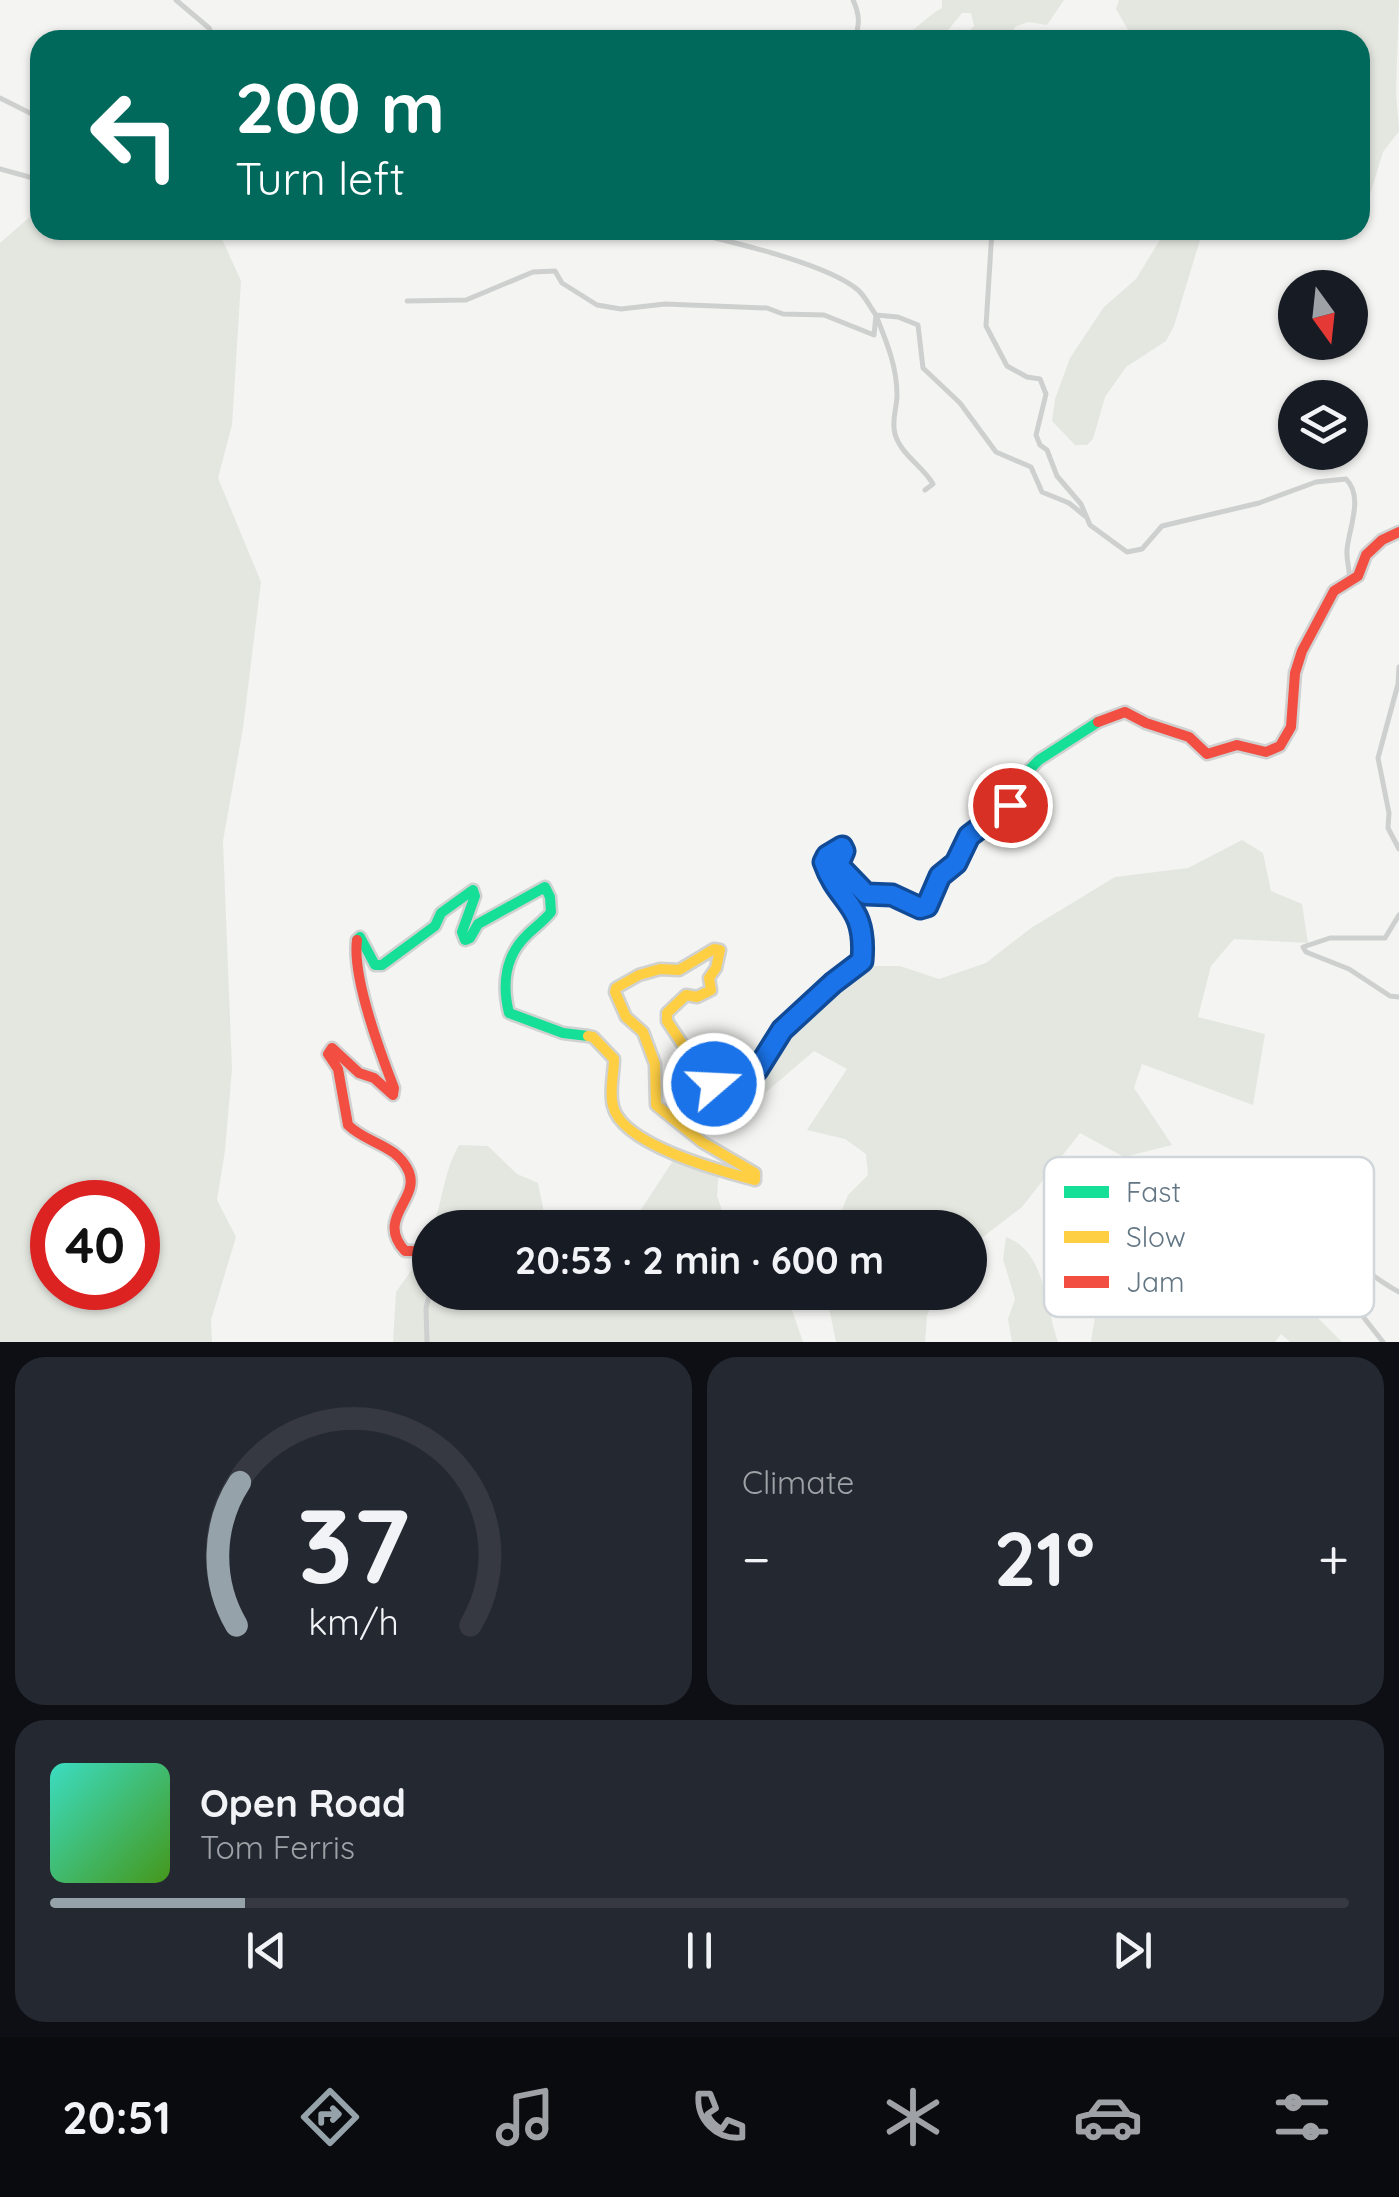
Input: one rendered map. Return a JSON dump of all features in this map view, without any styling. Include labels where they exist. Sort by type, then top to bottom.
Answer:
[{"type":"street","points":[[176,0],[211,30]]},
{"type":"street","points":[[853,0],[858,11],[858,30]]},
{"type":"street","points":[[0,98],[30,113]]},
{"type":"street","points":[[0,168],[30,177]]},
{"type":"street","points":[[723,240],[770,252],[841,279],[859,290],[876,315],[892,357],[897,397],[895,434],[933,484],[925,490]]},
{"type":"street","points":[[991,240],[986,326],[1007,366],[1040,380],[1044,386],[1046,394],[1036,435],[1057,476],[1082,504],[1090,525],[1133,553],[1142,549],[1162,526],[1259,503],[1316,482],[1346,478],[1356,500],[1347,547],[1349,583]]},
{"type":"street","points":[[408,302],[466,300],[533,272],[555,271],[562,283],[597,304],[622,308],[666,304],[767,308],[783,314],[824,315],[874,335],[876,315]]},
{"type":"street","points":[[876,315],[898,317],[918,325],[924,368],[976,422],[986,442],[996,452],[1031,467],[1042,492],[1069,502],[1085,516]]},
{"type":"street","points":[[412,1251],[404,1251],[396,1241],[394,1226],[411,1182],[408,1169],[385,1144],[348,1125],[338,1069],[328,1054],[332,1048],[336,1050],[359,1073],[374,1078],[392,1096],[394,1088],[378,1048],[357,962],[356,942],[360,937],[375,965],[382,965],[435,926],[441,913],[473,890],[475,896],[462,932],[465,940],[478,924],[545,887],[551,898],[551,914],[526,934],[508,964],[504,997],[510,1013],[563,1033],[594,1037],[614,1060],[611,1100],[625,1125],[676,1156],[754,1180],[755,1173],[702,1142],[656,1105],[655,1064],[644,1032],[626,1017],[614,992],[616,988],[639,974],[679,970],[714,949],[720,950],[709,978],[712,990],[697,996],[686,995],[667,1013],[667,1020],[682,1039],[694,1076],[720,1087],[742,1084],[757,1070],[782,1030],[862,961],[862,926],[824,862],[836,848],[842,847],[844,851],[838,865],[866,894],[892,895],[920,908],[927,906],[940,876],[956,863],[969,836],[1010,805],[1016,783],[1039,760],[1089,726],[1125,712],[1188,736],[1206,754],[1237,745],[1266,752],[1280,746],[1292,727],[1295,673],[1302,651],[1334,592],[1358,576],[1366,555],[1382,540],[1399,532]]},
{"type":"street","points":[[1399,667],[1378,758],[1389,813],[1388,828],[1399,849]]},
{"type":"street","points":[[1399,915],[1385,938],[1330,938],[1303,948],[1390,996],[1399,997]]},
{"type":"street","points":[[1374,1276],[1399,1292]]},
{"type":"street","points":[[426,1310],[427,1342]]},
{"type":"street","points":[[1363,1317],[1383,1342]]},
{"type":"shaded area","points":[[942,0],[1064,0],[1047,25],[1028,22],[1013,30],[971,30],[974,26],[971,13],[962,13],[948,30],[912,30],[942,8]]},
{"type":"shaded area","points":[[1119,0],[1399,0],[1399,131],[1383,152],[1370,195],[1370,30],[1128,30],[1116,9]]},
{"type":"shaded area","points":[[30,217],[30,240],[223,240],[241,281],[232,425],[218,478],[261,582],[243,728],[223,841],[232,1069],[217,1200],[236,1237],[211,1320],[212,1342],[0,1342],[0,243]]},
{"type":"shaded area","points":[[1160,240],[1200,240],[1166,341],[1126,367],[1105,397],[1093,439],[1087,445],[1075,445],[1052,421],[1055,399],[1070,358],[1104,307],[1136,279]]},
{"type":"shaded area","points":[[1242,840],[1263,853],[1271,891],[1302,904],[1308,943],[1234,939],[1211,966],[1198,1017],[1265,1034],[1253,1105],[1142,1064],[1134,1088],[1172,1145],[1124,1157],[1080,1133],[1061,1157],[1044,1157],[1044,1179],[1022,1207],[987,1234],[987,1210],[842,1210],[848,1195],[868,1175],[866,1154],[845,1139],[807,1130],[847,1069],[814,1051],[758,1099],[747,1104],[738,1097],[742,1084],[782,1030],[864,966],[900,966],[939,979],[986,963],[1031,928],[1115,877],[1188,868]]},
{"type":"shaded area","points":[[459,1145],[488,1146],[517,1174],[538,1183],[544,1210],[438,1210]]},
{"type":"shaded area","points":[[676,1156],[719,1169],[717,1196],[722,1210],[641,1210]]},
{"type":"shaded area","points":[[1006,1237],[1019,1244],[1037,1267],[1044,1290],[1044,1317],[1051,1317],[1058,1342],[1012,1342],[1008,1319],[1015,1299],[1003,1259]]},
{"type":"shaded area","points":[[412,1269],[412,1310],[792,1310],[803,1342],[393,1342],[396,1292]]},
{"type":"shaded area","points":[[829,1310],[929,1310],[925,1342],[836,1342]]},
{"type":"shaded area","points":[[1095,1317],[1317,1317],[1342,1342],[1290,1342],[1281,1334],[1275,1342],[1091,1342]]},
{"type":"traffic: fast","points":[[683,1045],[694,1076],[728,1087],[747,1080],[784,1029],[863,961],[855,919],[824,862],[836,848],[842,847],[844,851],[838,865],[866,894],[892,895],[920,907],[927,905],[940,876],[956,863],[969,836],[1009,805],[1016,783],[1039,760],[1098,722]]},
{"type":"traffic: fast","points":[[357,940],[360,937],[375,965],[382,965],[435,926],[441,913],[473,890],[475,896],[462,932],[465,940],[478,924],[545,887],[551,912],[520,943],[510,962],[506,982],[509,1013],[563,1033],[588,1036]]},
{"type":"traffic: slow","points":[[588,1036],[614,1059],[613,1106],[620,1120],[634,1133],[675,1154],[755,1180],[755,1173],[702,1142],[656,1105],[655,1064],[643,1032],[626,1017],[615,992],[639,975],[660,969],[679,970],[714,949],[720,950],[709,978],[711,990],[697,997],[686,995],[667,1013],[667,1021],[683,1045]]},
{"type":"traffic: jam","points":[[1098,722],[1125,712],[1189,737],[1207,754],[1237,745],[1266,752],[1280,746],[1291,727],[1295,673],[1302,651],[1334,591],[1358,576],[1366,555],[1382,540],[1399,532]]},
{"type":"traffic: jam","points":[[357,940],[363,994],[393,1095],[374,1078],[359,1073],[332,1048],[328,1054],[338,1069],[348,1125],[397,1156],[409,1172],[409,1192],[395,1229],[405,1251],[412,1251]]},
{"type":"route","points":[[714,1084],[732,1088],[742,1084],[757,1070],[782,1030],[862,961],[862,926],[827,872],[827,856],[842,847],[838,865],[861,891],[876,896],[892,895],[920,908],[927,906],[940,876],[956,863],[969,836],[1010,805]]}]
